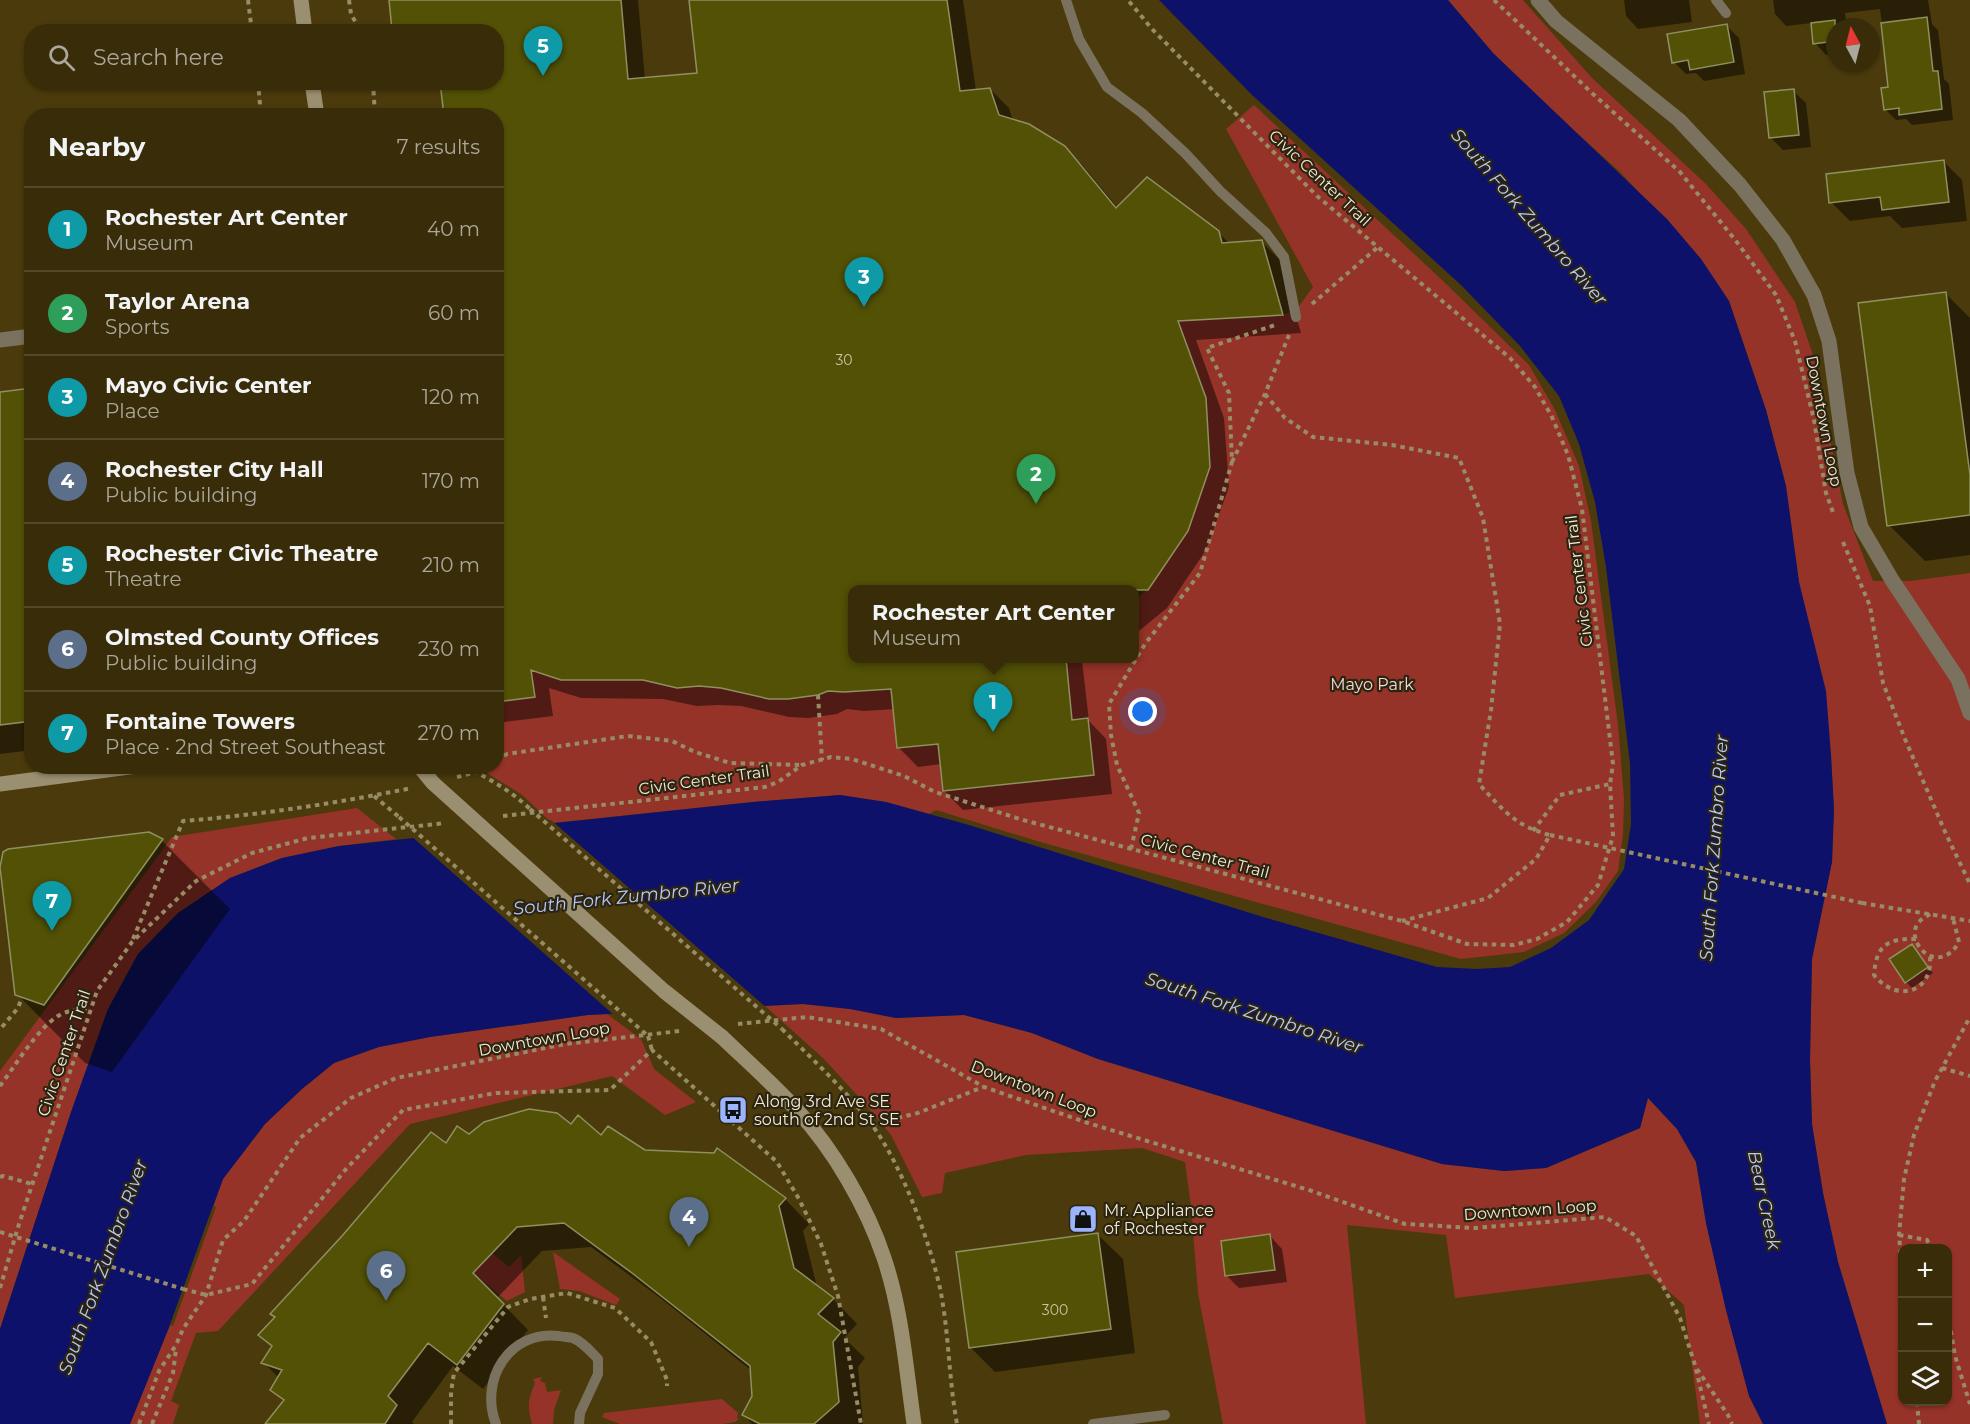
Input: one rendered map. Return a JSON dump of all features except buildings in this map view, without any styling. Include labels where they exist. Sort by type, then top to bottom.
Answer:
[{"type":"main road","points":[[301,0],[305,24]]},
{"type":"main road","points":[[313,90],[316,108]]},
{"type":"main road","points":[[0,784],[76,774]]},
{"type":"main road","points":[[426,774],[664,991],[724,1031],[798,1111],[827,1149],[855,1193],[887,1268],[901,1329],[914,1424]]},
{"type":"street","points":[[1538,0],[1556,21],[1679,120],[1740,185],[1782,240],[1814,295],[1829,341],[1847,473],[1861,526],[1892,580],[1958,679],[1970,713]]},
{"type":"street","points":[[0,340],[24,337]]},
{"type":"lane","points":[[1066,0],[1080,39],[1107,87],[1142,113],[1186,154],[1220,191],[1266,233],[1284,257],[1296,317]]},
{"type":"lane","points":[[1716,0],[1726,14]]},
{"type":"lane","points":[[496,1424],[492,1414],[491,1391],[498,1368],[512,1349],[526,1340],[548,1335],[573,1338],[598,1359],[598,1374],[580,1413],[579,1424]]},
{"type":"lane","points":[[1092,1424],[1165,1415]]},
{"type":"path","points":[[248,0],[251,24]]},
{"type":"path","points":[[349,0],[351,14],[357,24]]},
{"type":"path","name":"Civic Center Trail","points":[[498,817],[765,787],[778,782],[802,765],[831,758],[852,759],[904,776],[935,792],[1023,820],[1402,921],[1467,944],[1514,945],[1537,939],[1567,922],[1598,885],[1614,836],[1610,784],[1613,764],[1582,509],[1568,455],[1552,417],[1535,387],[1510,358],[1317,196],[1152,29],[1128,0]]},
{"type":"path","name":"Downtown Loop","points":[[1494,0],[1680,172],[1776,295],[1795,341],[1814,420],[1826,493],[1837,524]]},
{"type":"path","points":[[259,90],[260,108]]},
{"type":"path","points":[[373,90],[375,108]]},
{"type":"path","points":[[1232,462],[1229,393],[1208,348],[1296,317],[1378,247]]},
{"type":"path","points":[[1139,654],[1200,573],[1232,462],[1266,394],[1296,317]]},
{"type":"path","points":[[1266,394],[1285,418],[1313,437],[1392,445],[1459,459],[1484,518],[1500,624],[1491,710],[1479,784],[1511,818],[1533,831],[1550,835],[1862,903],[1970,921]]},
{"type":"path","points":[[1840,534],[1870,606],[1883,683],[1932,803],[1970,884]]},
{"type":"path","points":[[1131,849],[1139,813],[1117,765],[1111,735],[1109,704],[1134,663]]},
{"type":"path","points":[[818,695],[822,760]]},
{"type":"path","points":[[504,756],[628,736],[672,741],[695,752],[729,762],[802,765]]},
{"type":"path","points":[[480,774],[515,794],[782,1029],[829,1077],[872,1126],[895,1166],[916,1213],[936,1273],[941,1295],[957,1424]]},
{"type":"path","points":[[1533,831],[1560,795],[1610,784]]},
{"type":"path","points":[[374,796],[648,1036],[652,1050],[777,1162],[799,1198],[821,1244],[838,1296],[861,1424]]},
{"type":"path","points":[[132,942],[183,821],[223,818],[350,800]]},
{"type":"path","name":"Civic Center Trail","points":[[0,1288],[32,1184],[97,991],[132,942],[196,881],[252,852],[308,838],[451,822]]},
{"type":"path","points":[[1402,921],[1488,898],[1536,859],[1550,835]]},
{"type":"path","points":[[1930,914],[1917,924],[1916,939],[1919,948],[1930,957],[1941,958],[1954,952],[1959,942],[1953,918]]},
{"type":"path","points":[[1916,939],[1894,940],[1882,947],[1875,961],[1874,975],[1882,985],[1899,992],[1915,988],[1928,977],[1931,967],[1930,957]]},
{"type":"path","points":[[2,1026],[18,1008],[22,997]]},
{"type":"path","points":[[0,1086],[46,1025],[59,1015],[91,1008]]},
{"type":"path","name":"Downtown Loop","points":[[724,1031],[807,1017],[881,1029],[984,1087],[1088,1123],[1312,1191],[1405,1224],[1475,1228],[1605,1216],[1636,1236],[1680,1318],[1695,1365],[1709,1424]]},
{"type":"path","points":[[1900,1244],[1904,1179],[1914,1135],[1935,1081],[1970,1017]]},
{"type":"path","name":"Downtown Loop","points":[[176,1345],[183,1329],[206,1295],[223,1240],[244,1221],[300,1138],[351,1098],[396,1078],[565,1044],[680,1031]]},
{"type":"path","points":[[0,1232],[206,1295],[252,1284],[346,1169],[403,1110],[496,1094],[610,1090],[652,1050]]},
{"type":"path","points":[[1942,1068],[1970,1076]]},
{"type":"path","points":[[872,1126],[918,1113],[984,1087]]},
{"type":"path","points":[[0,1177],[32,1184]]},
{"type":"path","points":[[1899,1235],[1927,1240],[1929,1244]]},
{"type":"path","points":[[543,1297],[547,1325]]},
{"type":"path","points":[[1952,1340],[1970,1404]]},
{"type":"path","points":[[139,1424],[159,1371],[176,1345]]},
{"type":"path","points":[[152,1424],[172,1373],[176,1345]]},
{"type":"path","points":[[1695,1365],[1732,1424]]},
{"type":"path","points":[[1917,1406],[1919,1424]]},
{"type":"green space","points":[[1448,0],[1523,0],[1592,78],[1707,185],[1746,229],[1795,302],[1814,358],[1843,504],[1873,581],[1910,581],[1970,573],[1970,1424],[1887,1424],[1838,1262],[1823,1193],[1812,1124],[1810,1059],[1812,959],[1832,862],[1834,810],[1831,755],[1811,636],[1799,582],[1786,486],[1766,410],[1729,301],[1701,259],[1619,171],[1548,107],[1493,53]]},
{"type":"green space","name":"Mayo Park","points":[[1254,105],[1441,279],[1529,365],[1555,410],[1579,466],[1591,521],[1618,725],[1624,799],[1623,835],[1618,871],[1596,902],[1564,933],[1524,952],[1461,959],[1037,841],[936,810],[929,814],[886,802],[840,795],[552,823],[521,794],[488,774],[504,774],[504,701],[535,697],[531,670],[561,680],[643,680],[677,688],[699,686],[721,688],[769,699],[818,695],[828,691],[881,690],[891,686],[898,748],[938,744],[943,791],[1094,775],[1087,718],[1072,720],[1066,663],[1139,663],[1139,597],[1148,589],[1188,531],[1210,467],[1206,398],[1178,321],[1283,315],[1297,309],[1313,287],[1226,129]]},
{"type":"green space","points":[[357,808],[396,839],[339,846],[282,858],[230,878],[178,913],[138,954],[108,1009],[71,1112],[0,1329],[0,1071],[172,837]]},
{"type":"green space","points":[[803,1004],[850,1009],[896,1018],[964,1015],[1032,1033],[1098,1059],[1442,1164],[1504,1171],[1546,1168],[1640,1128],[1648,1098],[1677,1129],[1696,1162],[1706,1223],[1726,1310],[1749,1396],[1763,1424],[1700,1424],[1684,1305],[1649,1274],[1455,1298],[1446,1235],[1347,1225],[1366,1424],[1223,1424],[1198,1293],[1185,1162],[1142,1148],[1026,1155],[945,1173],[942,1193],[922,1197],[891,1135],[824,1059],[765,1006]]},
{"type":"green space","points":[[607,1014],[641,1039],[654,1069],[696,1102],[665,1115],[612,1076],[410,1124],[218,1331],[196,1333],[171,1401],[179,1405],[173,1424],[130,1424],[170,1325],[223,1179],[265,1124],[302,1089],[334,1063],[379,1047],[430,1037]]},
{"type":"green space","points":[[553,1252],[620,1299],[616,1305],[579,1291],[560,1289]]},
{"type":"green space","points":[[492,1253],[509,1267],[521,1255],[525,1292],[507,1301],[473,1273]]},
{"type":"green space","points":[[542,1377],[540,1381],[545,1383],[547,1392],[561,1390],[554,1410],[553,1424],[532,1424],[530,1418],[529,1403],[535,1383],[533,1379]]},
{"type":"green space","points":[[722,1399],[738,1413],[737,1418],[739,1419],[735,1422],[620,1424],[602,1417],[604,1413]]},
{"type":"water","points":[[1159,0],[1448,0],[1493,53],[1667,219],[1701,259],[1729,301],[1766,410],[1786,486],[1799,582],[1826,691],[1834,810],[1832,862],[1812,959],[1810,1059],[1812,1124],[1823,1193],[1838,1262],[1887,1424],[1763,1424],[1749,1396],[1726,1310],[1706,1223],[1696,1162],[1677,1129],[1648,1098],[1640,1128],[1546,1168],[1504,1171],[1442,1164],[1098,1059],[1032,1033],[964,1015],[896,1018],[850,1009],[803,1004],[588,1015],[430,1037],[379,1047],[334,1063],[265,1124],[223,1179],[170,1325],[130,1424],[0,1424],[0,1329],[71,1112],[108,1009],[138,954],[178,913],[230,878],[282,858],[339,846],[753,802],[840,795],[886,802],[969,825],[1263,917],[1437,967],[1477,969],[1510,967],[1551,948],[1589,920],[1624,869],[1631,824],[1630,763],[1606,567],[1595,502],[1579,444],[1559,396],[1520,346],[1461,285],[1251,94]]},
{"type":"pier","points":[[551,820],[768,1009],[615,1016],[410,835]]},
{"type":"pier","points":[[213,1206],[216,1207],[173,1326],[170,1325]]},
{"type":"place","name":"Rochester Civic Theatre","points":[[543,76]]},
{"type":"place","name":"Mayo Civic Center","points":[[864,307]]},
{"type":"place","name":"Taylor Arena","points":[[1036,504]]},
{"type":"place","name":"Rochester Art Center","points":[[993,732]]},
{"type":"place","name":"Fontaine Towers","points":[[52,931]]},
{"type":"place","name":"Along 3rd Ave SE south of 2nd St SE","points":[[733,1110]]},
{"type":"place","name":"Mr. Appliance of Rochester","points":[[1083,1219]]},
{"type":"place","name":"Rochester City Hall","points":[[689,1247]]},
{"type":"place","name":"Olmsted County Offices","points":[[386,1301]]},
{"type":"water label","name":"South Fork Zumbro River","points":[[1529,217]]},
{"type":"water label","name":"South Fork Zumbro River","points":[[1714,848]]},
{"type":"water label","name":"South Fork Zumbro River","points":[[626,897]]},
{"type":"water label","name":"South Fork Zumbro River","points":[[1254,1013]]},
{"type":"water label","name":"Bear Creek","points":[[1764,1200]]},
{"type":"water label","name":"South Fork Zumbro River","points":[[103,1267]]}]
